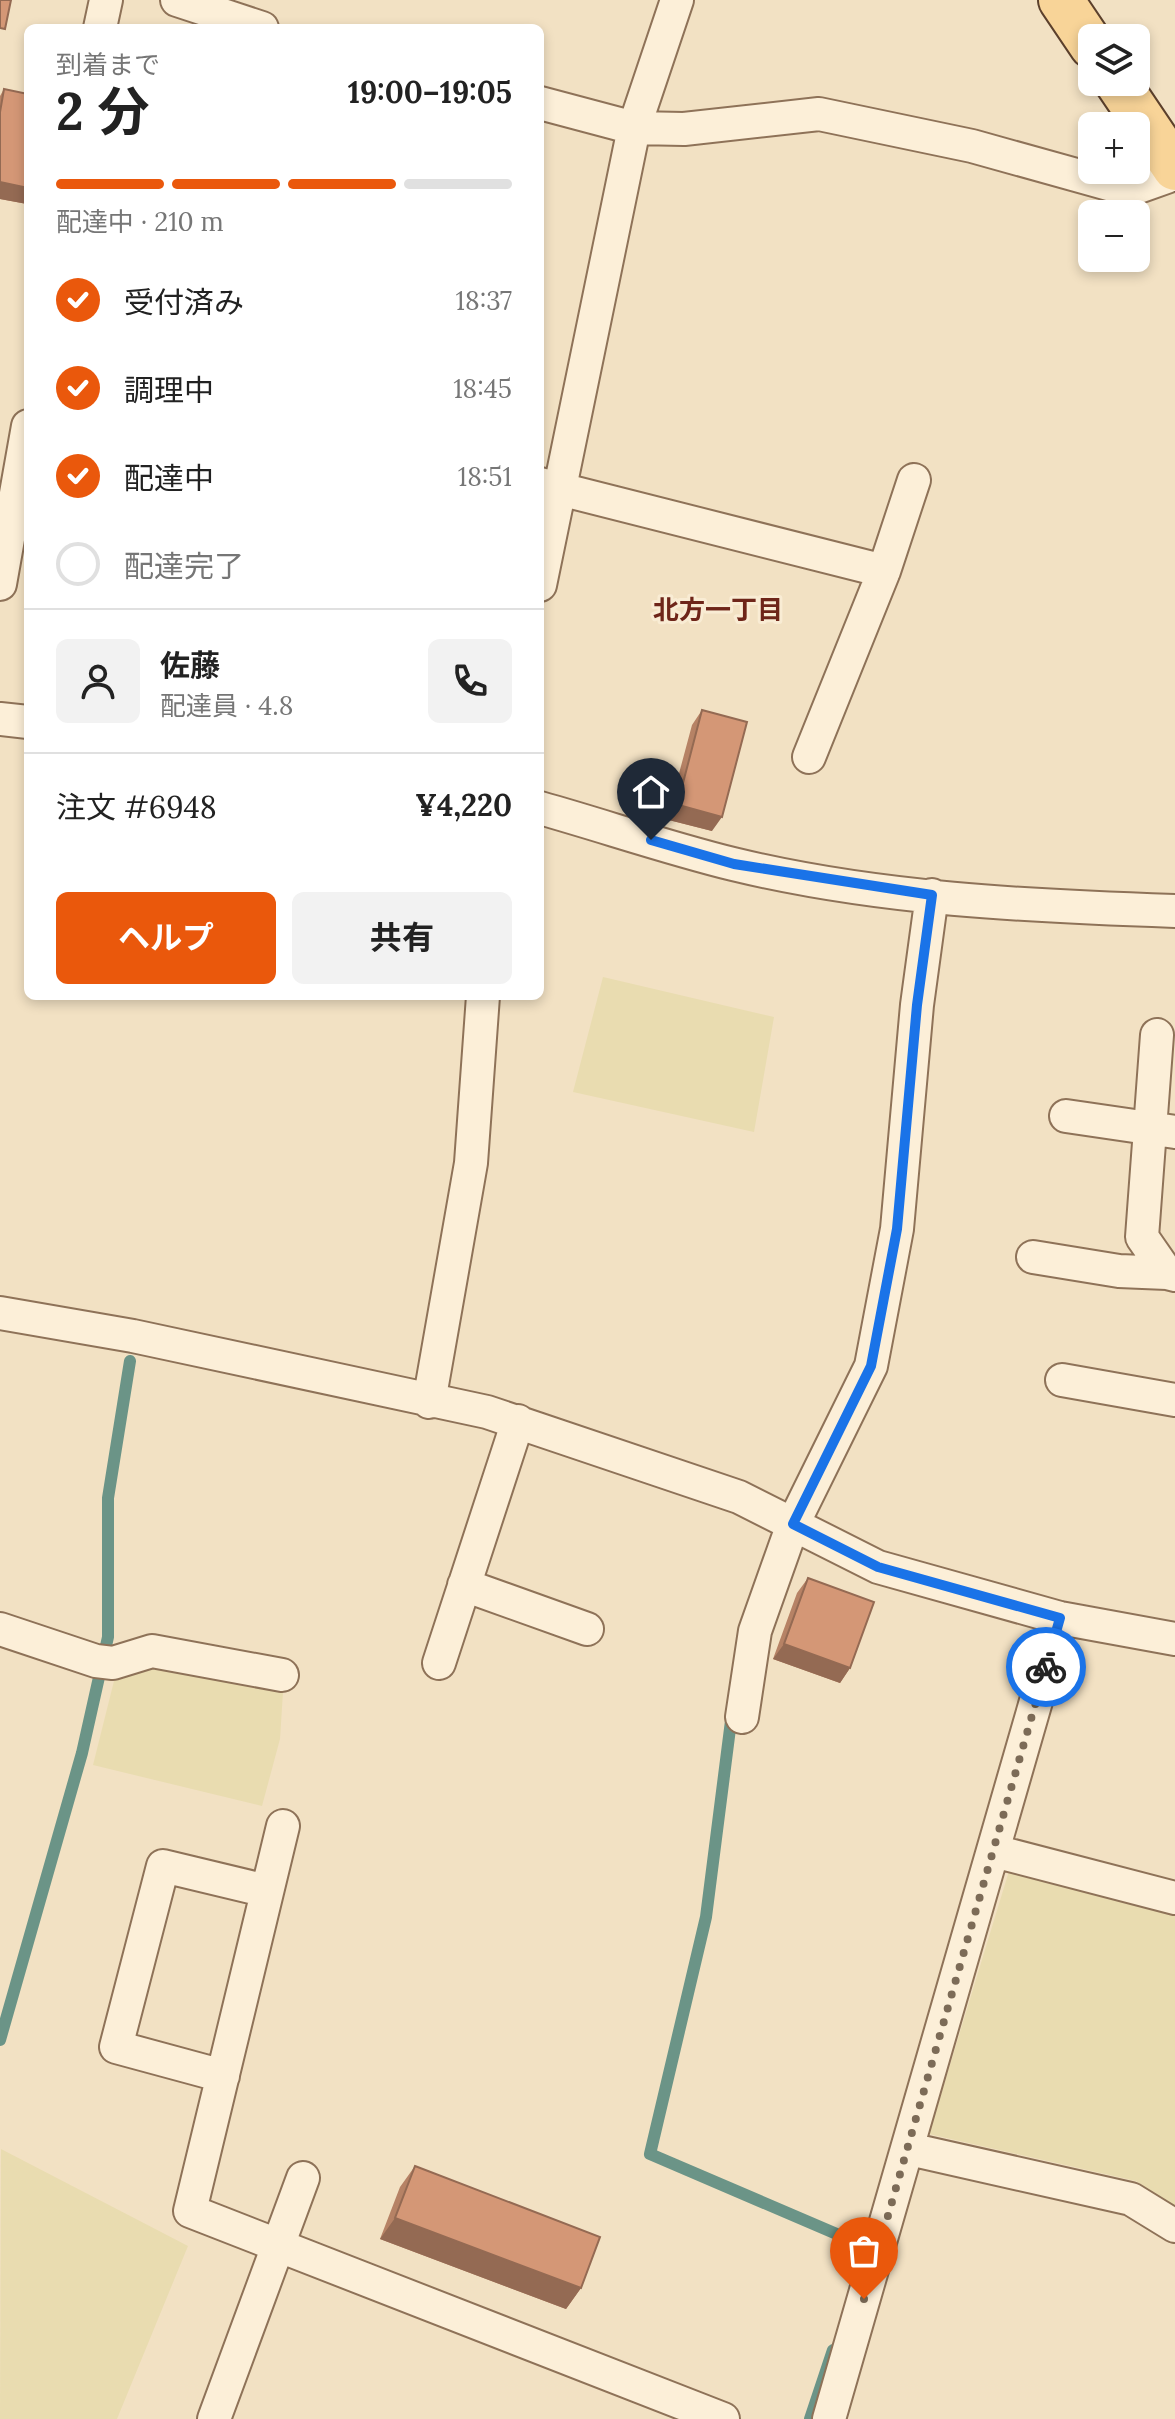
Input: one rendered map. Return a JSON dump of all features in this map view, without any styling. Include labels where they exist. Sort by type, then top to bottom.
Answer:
[{"type":"main road","points":[[1061,0],[1078,25]]},
{"type":"main road","points":[[1126,96],[1175,168]]},
{"type":"street","points":[[101,24],[106,0]]},
{"type":"street","points":[[177,0],[250,24]]},
{"type":"street","points":[[544,545],[550,486],[634,128],[677,0]]},
{"type":"street","points":[[544,104],[634,128],[684,129],[819,114],[972,146],[1130,190],[1175,174]]},
{"type":"street","points":[[0,584],[24,449]]},
{"type":"street","points":[[809,757],[884,571],[914,480]]},
{"type":"street","points":[[550,486],[884,571]]},
{"type":"street","points":[[0,719],[24,722]]},
{"type":"street","points":[[544,809],[734,864],[932,895],[1026,906],[1175,911]]},
{"type":"street","points":[[742,1717],[755,1631],[793,1524],[871,1366],[897,1229],[917,1005],[932,895]]},
{"type":"street","points":[[429,1402],[471,1163],[483,1000]]},
{"type":"street","points":[[1157,1035],[1162,1131],[1142,1237],[1171,1274]]},
{"type":"street","points":[[1066,1116],[1162,1131]]},
{"type":"street","points":[[1033,1257],[1119,1271],[1171,1274]]},
{"type":"street","points":[[0,1313],[133,1336],[518,1421],[739,1497],[878,1567],[1060,1618],[1175,1639]]},
{"type":"street","points":[[1062,1380],[1175,1400]]},
{"type":"street","points":[[439,1663],[518,1421]]},
{"type":"street","points":[[464,1585],[587,1629]]},
{"type":"street","points":[[829,2419],[1060,1618]]},
{"type":"street","points":[[0,1629],[104,1662],[152,1651],[282,1675]]},
{"type":"street","points":[[283,1826],[190,2211],[723,2419]]},
{"type":"street","points":[[994,1851],[1175,1898]]},
{"type":"street","points":[[223,2076],[116,2047],[163,1866],[267,1891]]},
{"type":"street","points":[[909,2149],[1131,2199],[1175,2226]]},
{"type":"street","points":[[214,2419],[303,2178]]},
{"type":"shaded area","points":[[603,977],[774,1017],[754,1132],[573,1092]]},
{"type":"shaded area","points":[[158,1665],[283,1692],[280,1739],[262,1806],[93,1765],[114,1681]]},
{"type":"shaded area","points":[[1009,1871],[1175,1913],[1175,2207],[1136,2181],[929,2134]]},
{"type":"shaded area","points":[[1,2149],[188,2246],[117,2419],[0,2419]]},
{"type":"building","points":[[0,0],[11,0],[5,29],[0,28]]},
{"type":"building","points":[[4,89],[24,93],[24,187],[0,182],[0,112]]},
{"type":"building","points":[[702,710],[747,722],[722,817],[664,801],[669,779],[683,783]]},
{"type":"building","points":[[808,1578],[874,1602],[850,1668],[784,1644]]},
{"type":"building","points":[[415,2166],[600,2237],[581,2288],[395,2218]]},
{"type":"waterway","points":[[0,2040],[82,1753],[108,1637],[108,1498],[130,1361]]},
{"type":"waterway","points":[[732,1713],[706,1917],[650,2154],[867,2247],[864,2256]]},
{"type":"waterway","points":[[810,2419],[833,2350]]},
{"type":"way so far","points":[[864,2299],[1046,1667]]},
{"type":"district","name":"北方一丁目","points":[[718,610]]},
{"type":"route","points":[[651,840],[734,864],[879,890],[932,895],[917,1005],[897,1229],[871,1366],[793,1524],[878,1567],[1060,1618],[1046,1667]]}]
